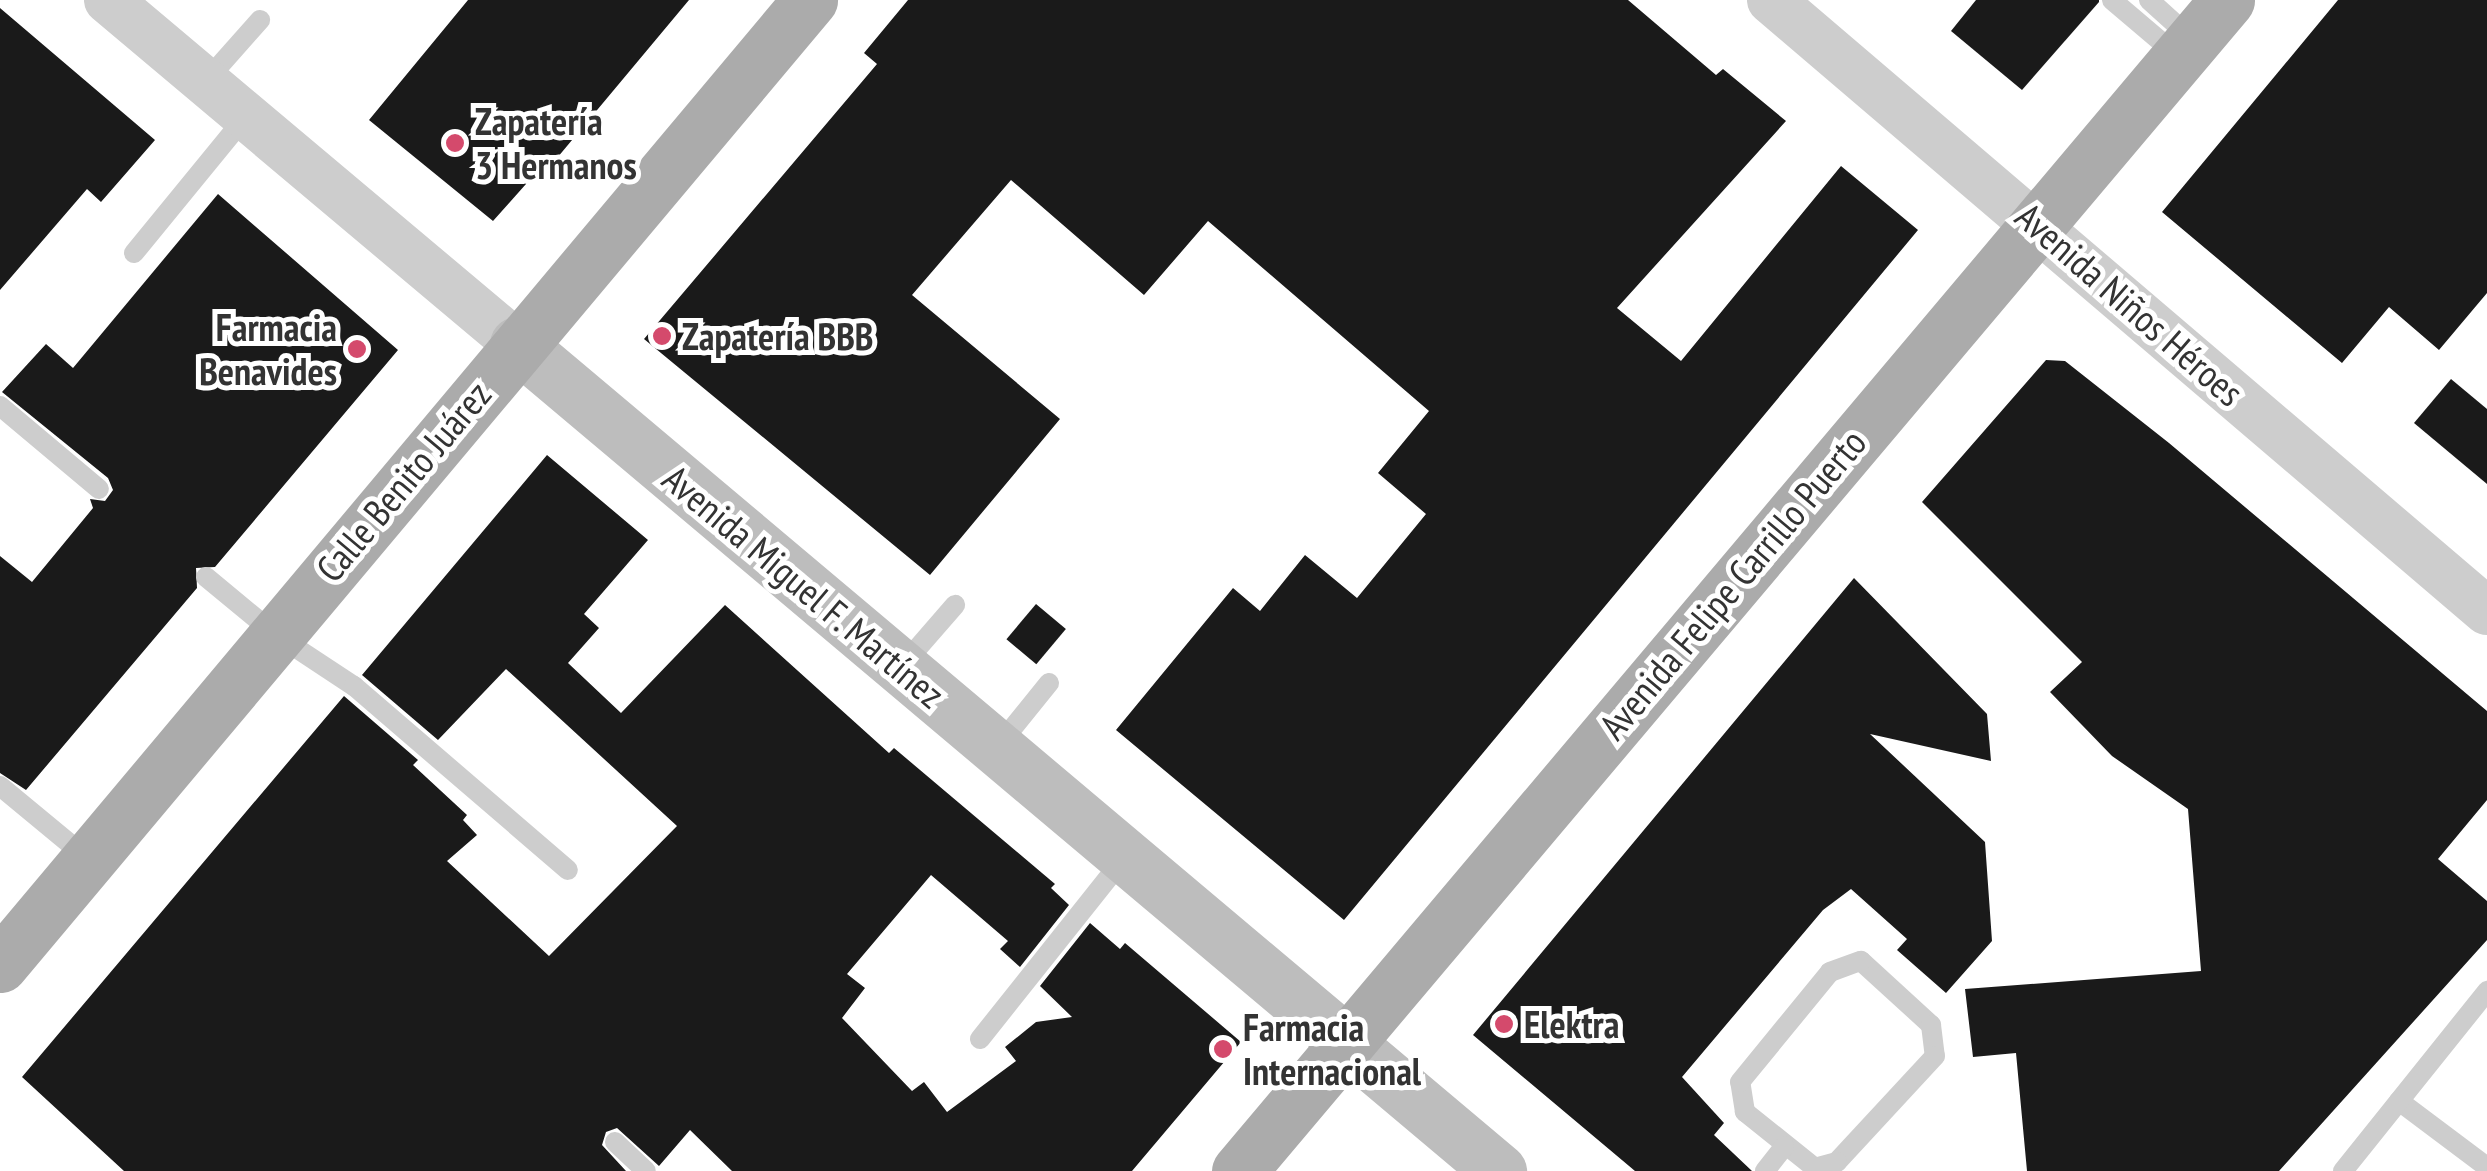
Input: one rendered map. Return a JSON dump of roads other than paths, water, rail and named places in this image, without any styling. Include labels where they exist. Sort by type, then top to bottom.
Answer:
[{"type":"main road","name":"Calle Benito Juárez","points":[[0,965],[517,344],[810,0]]},
{"type":"main road","name":"Avenida Felipe Carrillo Puerto","points":[[1239,1171],[2200,32]]},
{"type":"main road","name":"Avenida Miguel F. Martínez","points":[[517,344],[1499,1171]]},
{"type":"street","name":"Avenida Miguel F. Martínez","points":[[108,0],[517,344]]},
{"type":"street","name":"Avenida Niños Héroes","points":[[1771,0],[2487,611]]},
{"type":"lane","points":[[2112,0],[2200,32]]},
{"type":"lane","points":[[2149,0],[2200,32]]},
{"type":"lane","points":[[205,82],[260,20]]},
{"type":"lane","points":[[134,253],[246,116]]},
{"type":"lane","points":[[0,406],[99,489]]},
{"type":"lane","points":[[206,577],[275,634],[354,686],[568,870]]},
{"type":"lane","points":[[901,668],[956,605]]},
{"type":"lane","points":[[997,748],[1049,683]]},
{"type":"lane","points":[[0,786],[88,858]]},
{"type":"lane","points":[[980,1039],[1126,856]]},
{"type":"lane","points":[[1861,961],[1931,1025],[1935,1056],[1837,1162],[1815,1168],[1784,1147],[1745,1112],[1740,1082],[1830,972],[1861,961]]},
{"type":"lane","points":[[2343,1171],[2487,991]]},
{"type":"lane","points":[[2399,1101],[2487,1166]]},
{"type":"lane","points":[[615,1142],[646,1171]]},
{"type":"lane","points":[[1765,1171],[1784,1147]]},
{"type":"place","name":"Zapatería 3 Hermanos","points":[[455,143]]},
{"type":"place","name":"Zapatería BBB","points":[[662,336]]},
{"type":"place","name":"Farmacia Benavides","points":[[357,349]]},
{"type":"place","name":"Elektra","points":[[1504,1024]]},
{"type":"place","name":"Farmacia Internacional","points":[[1223,1049]]}]
